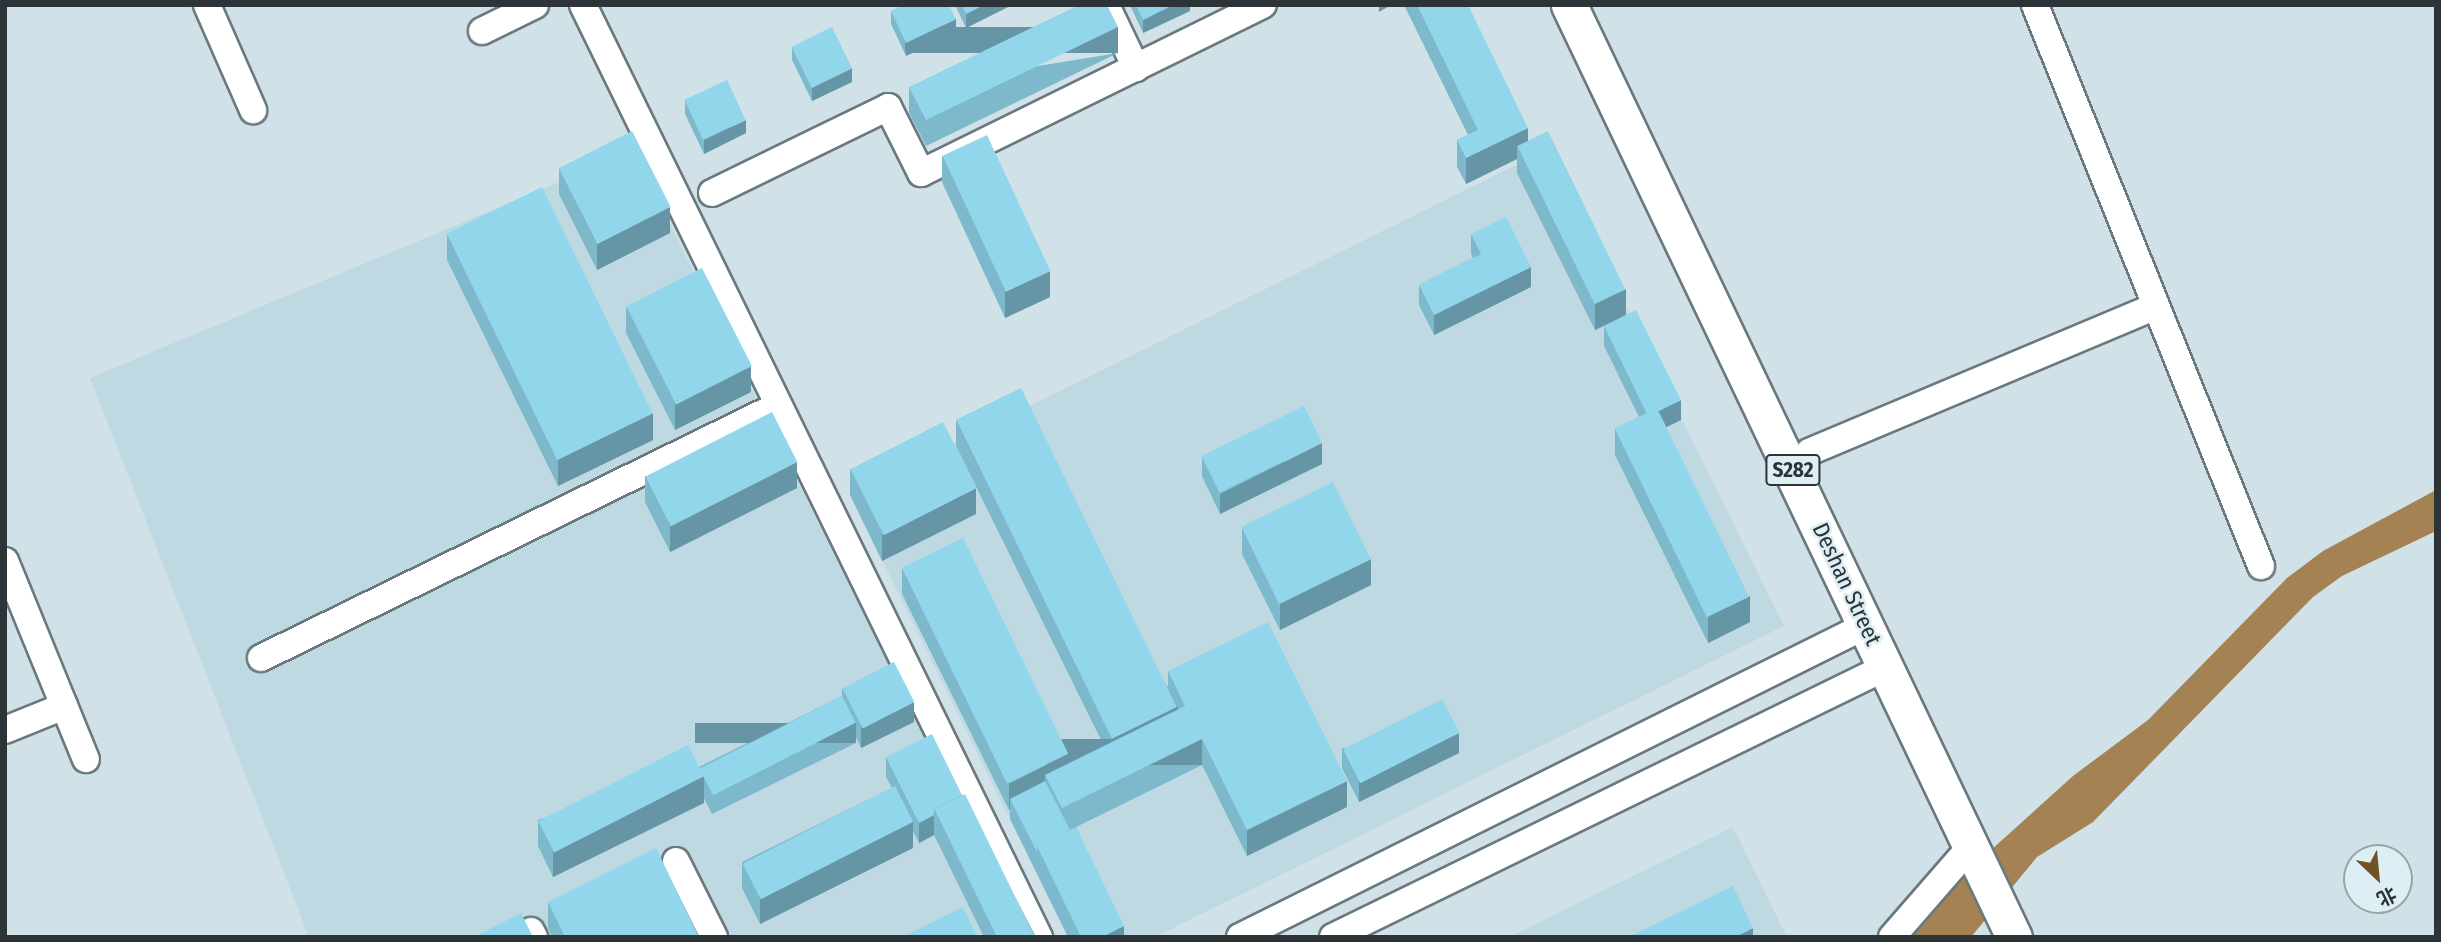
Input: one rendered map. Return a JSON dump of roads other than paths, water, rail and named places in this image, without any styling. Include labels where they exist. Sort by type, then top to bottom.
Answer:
[{"type":"main road","name":"Deshan Street","points":[[1569,5],[2014,937]]},
{"type":"main road","name":"Deshan Street","points":[[1594,5],[2040,937]]},
{"type":"street","points":[[207,5],[253,110]]},
{"type":"street","points":[[482,31],[535,5]]},
{"type":"street","points":[[583,5],[1039,937]]},
{"type":"street","points":[[888,107],[921,173],[1263,5]]},
{"type":"street","points":[[2035,5],[2261,566]]},
{"type":"street","points":[[1094,7],[1136,68]]},
{"type":"street","points":[[712,193],[912,95]]},
{"type":"street","points":[[1809,452],[2156,306]]},
{"type":"street","points":[[261,658],[779,405]]},
{"type":"street","points":[[5,561],[86,759]]},
{"type":"street","points":[[1240,937],[1867,625]]},
{"type":"street","points":[[1347,934],[1886,667]]},
{"type":"street","points":[[5,730],[64,706]]},
{"type":"street","points":[[1892,937],[1971,846]]},
{"type":"street","points":[[676,861],[714,937]]}]
